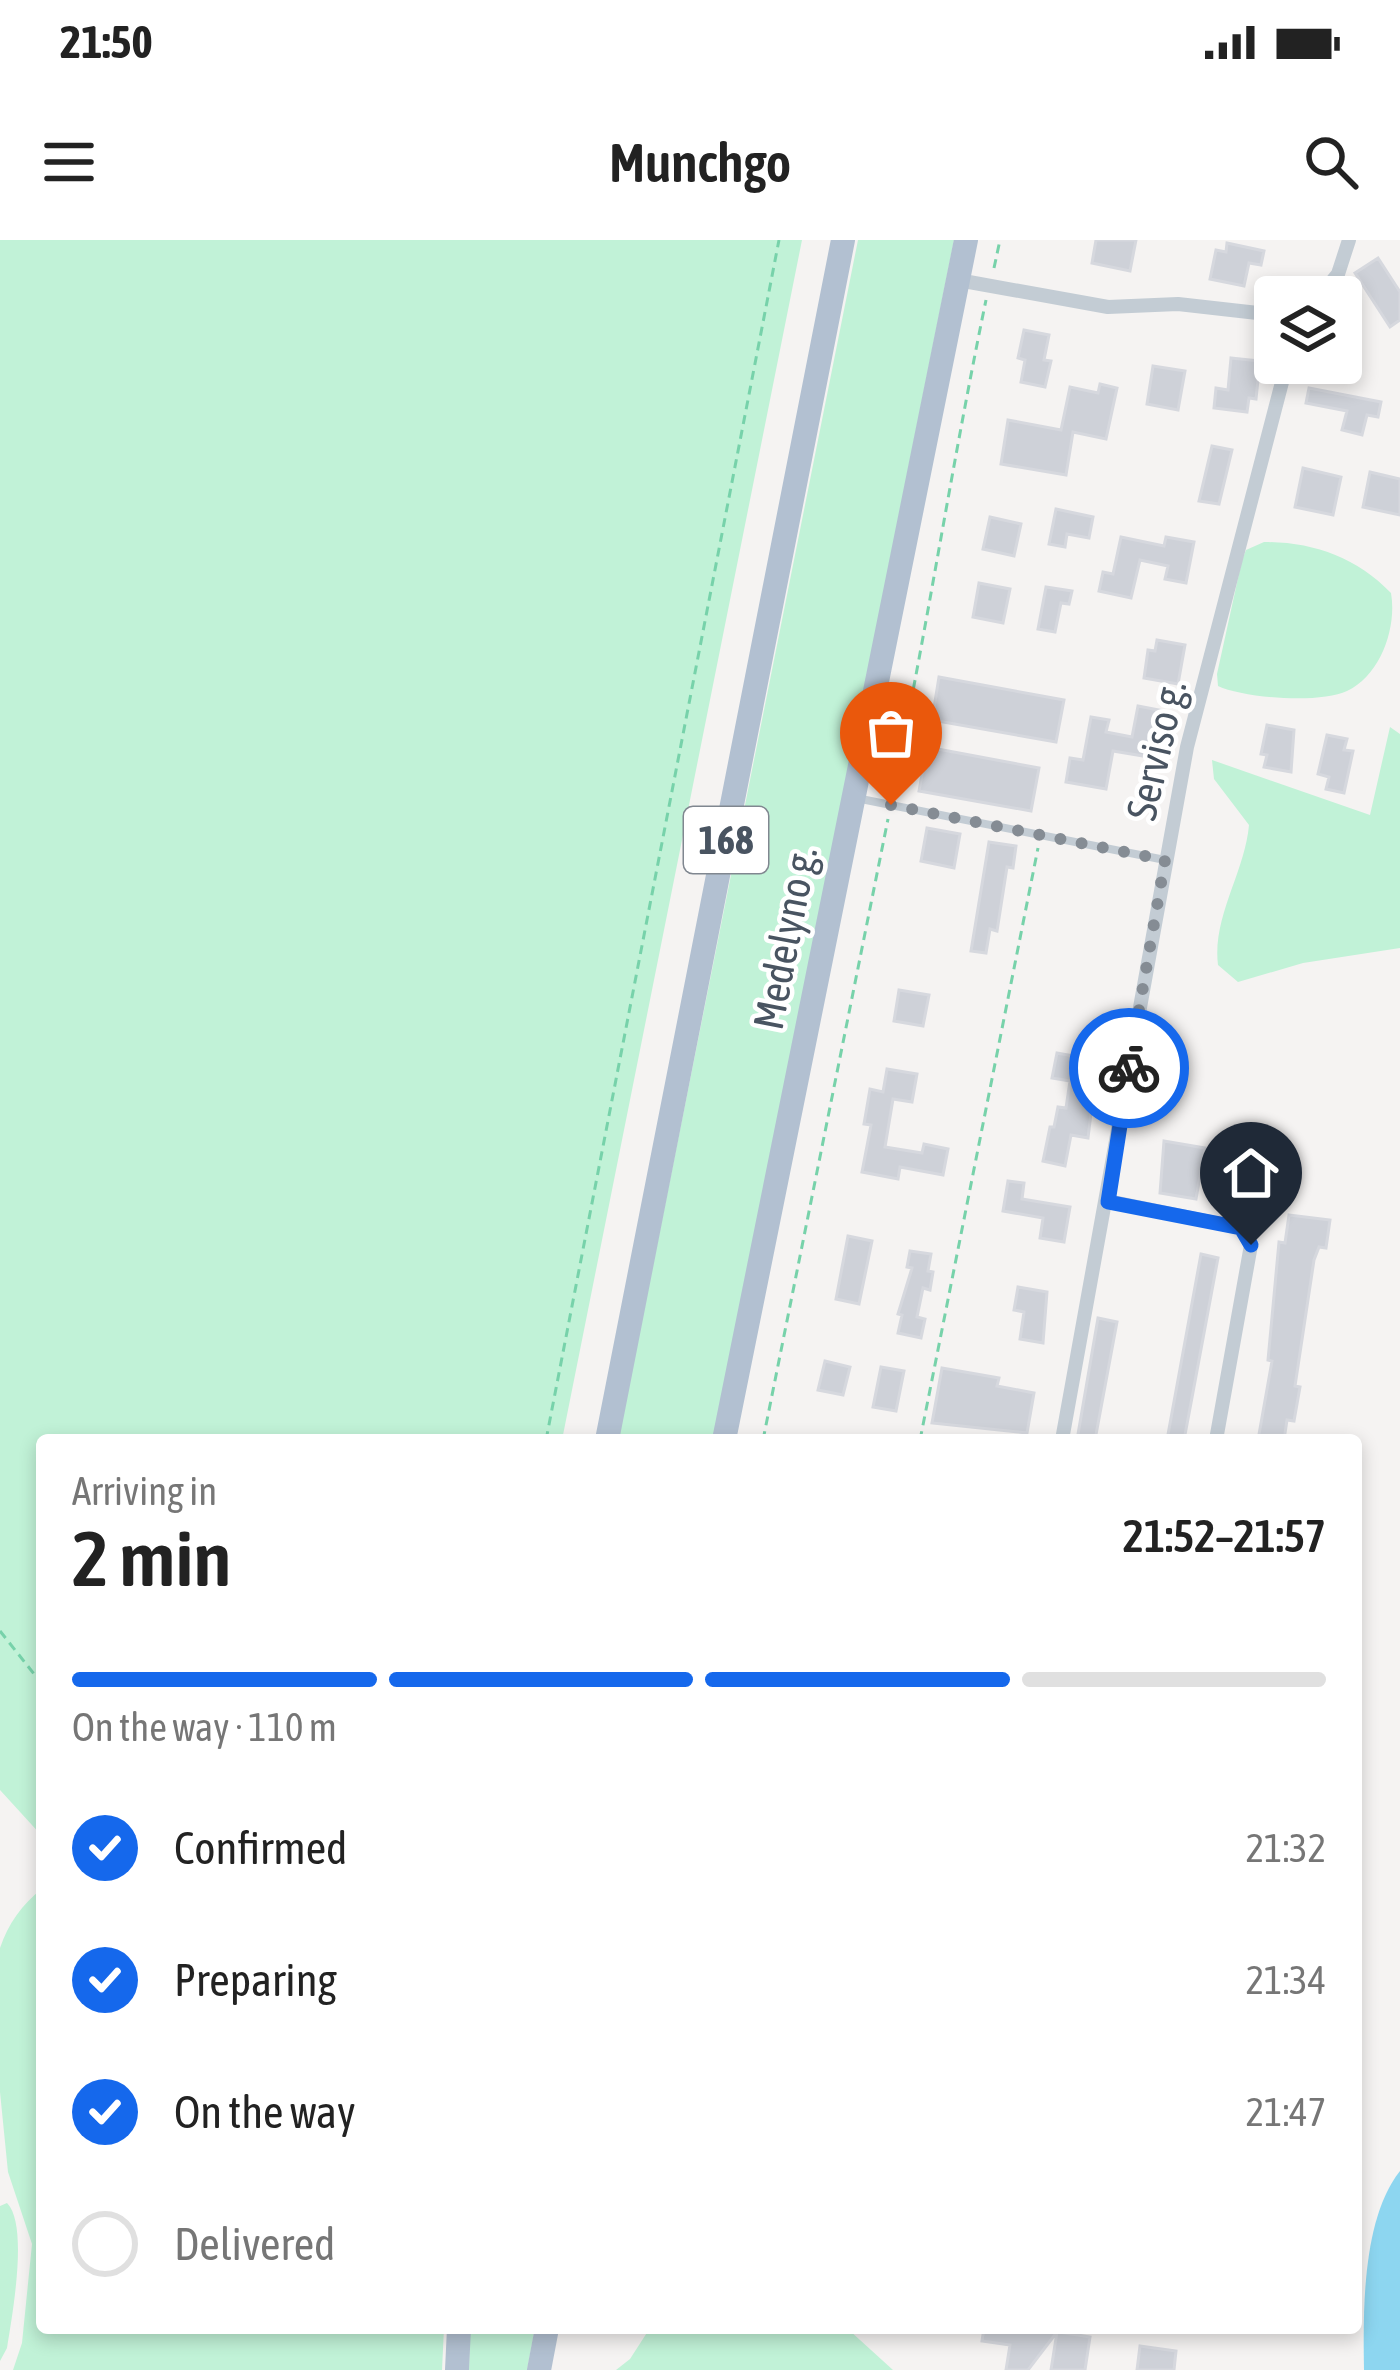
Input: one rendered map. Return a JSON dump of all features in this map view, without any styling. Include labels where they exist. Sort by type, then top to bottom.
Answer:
[{"type":"main road","name":"Medelyno g.","points":[[608,1434],[843,240]]},
{"type":"main road","name":"Medelyno g.","points":[[725,1434],[966,240]]},
{"type":"main road","points":[[457,2370],[459,2334]]},
{"type":"main road","points":[[538,2370],[546,2334]]},
{"type":"street","points":[[1336,276],[1349,240]]},
{"type":"street","points":[[958,280],[1108,307],[1178,304],[1254,312]]},
{"type":"street","name":"Serviso g.","points":[[1063,1434],[1187,747],[1282,384]]},
{"type":"street","points":[[1108,1202],[1241,1228],[1251,1245],[1217,1434]]},
{"type":"lane","points":[[854,797],[1165,860]]},
{"type":"path","points":[[547,1434],[779,240]]},
{"type":"path","points":[[764,1434],[1000,240]]},
{"type":"path","points":[[921,1434],[1040,835]]},
{"type":"path","points":[[0,1631],[36,1676]]},
{"type":"green space","points":[[0,240],[802,240],[563,1434],[36,1434],[36,1829],[0,1790]]},
{"type":"green space","points":[[858,240],[954,240],[715,1434],[619,1434]]},
{"type":"green space","points":[[1264,542],[1333,554],[1391,593],[1389,635],[1377,662],[1359,684],[1335,695],[1282,698],[1218,686],[1242,560],[1246,550]]},
{"type":"green space","points":[[1390,727],[1400,734],[1400,948],[1303,963],[1238,982],[1218,965],[1217,947],[1249,825],[1214,779],[1212,760],[1370,815]]},
{"type":"green space","points":[[36,1894],[36,2334],[444,2334],[442,2370],[13,2370],[22,2343],[32,2244],[8,2172],[0,2092],[0,1948]]},
{"type":"green space","points":[[7,2203],[14,2214],[18,2250],[7,2348],[0,2361],[0,2206]]},
{"type":"green space","points":[[470,2334],[534,2334],[527,2370],[469,2370]]},
{"type":"green space","points":[[646,2334],[853,2334],[893,2370],[616,2370],[630,2359]]},
{"type":"water","points":[[1400,2171],[1400,2370],[1364,2370],[1367,2266],[1378,2214]]},
{"type":"building","points":[[1096,240],[1136,240],[1130,271],[1092,263]]},
{"type":"building","points":[[1227,243],[1264,251],[1261,265],[1249,263],[1244,286],[1210,279],[1216,250],[1226,252]]},
{"type":"building","points":[[1378,258],[1400,292],[1400,320],[1390,327],[1362,284],[1362,276],[1355,273]]},
{"type":"building","points":[[1024,330],[1049,335],[1044,360],[1051,361],[1045,387],[1021,382],[1025,360],[1018,358]]},
{"type":"building","points":[[1231,358],[1254,360],[1256,399],[1249,398],[1247,412],[1214,408],[1216,388],[1228,390]]},
{"type":"building","points":[[1153,366],[1185,371],[1178,410],[1147,404]]},
{"type":"building","points":[[1100,384],[1117,388],[1106,439],[1073,432],[1066,475],[1001,464],[1008,420],[1061,430],[1070,387],[1098,393]]},
{"type":"building","points":[[1309,388],[1381,402],[1378,417],[1367,415],[1362,435],[1342,430],[1347,411],[1306,403]]},
{"type":"building","points":[[1212,446],[1232,450],[1219,504],[1199,501]]},
{"type":"building","points":[[1303,468],[1341,477],[1333,515],[1295,507]]},
{"type":"building","points":[[1370,472],[1400,479],[1400,515],[1363,507]]},
{"type":"building","points":[[1056,509],[1093,517],[1089,538],[1067,534],[1065,547],[1049,544]]},
{"type":"building","points":[[990,517],[1021,524],[1014,556],[983,549]]},
{"type":"building","points":[[1121,537],[1164,546],[1166,537],[1194,542],[1186,583],[1165,579],[1168,566],[1140,560],[1131,598],[1099,591],[1103,572],[1113,574]]},
{"type":"building","points":[[979,583],[1010,589],[1003,623],[973,617]]},
{"type":"building","points":[[1046,587],[1072,591],[1069,604],[1061,603],[1055,632],[1038,629]]},
{"type":"building","points":[[1157,640],[1185,645],[1178,684],[1144,678],[1148,650],[1155,651]]},
{"type":"building","points":[[939,677],[1064,700],[1056,742],[932,720]]},
{"type":"building","points":[[1138,706],[1169,712],[1161,759],[1113,751],[1106,789],[1066,782],[1070,758],[1083,760],[1091,717],[1109,720],[1106,732],[1132,737]]},
{"type":"building","points":[[1267,725],[1294,730],[1291,772],[1264,767],[1267,755],[1261,754]]},
{"type":"building","points":[[1327,735],[1347,739],[1344,750],[1353,751],[1344,793],[1326,789],[1329,777],[1318,774]]},
{"type":"building","points":[[927,747],[1039,768],[1031,811],[919,791]]},
{"type":"building","points":[[927,828],[960,834],[954,868],[921,861]]},
{"type":"building","points":[[989,842],[1016,846],[1013,868],[1007,867],[997,931],[990,929],[986,953],[971,951]]},
{"type":"building","points":[[899,990],[929,995],[923,1026],[894,1021]]},
{"type":"building","points":[[1057,1053],[1090,1059],[1087,1079],[1095,1080],[1088,1138],[1071,1135],[1065,1166],[1043,1161],[1058,1107],[1066,1108],[1070,1081],[1052,1078]]},
{"type":"building","points":[[887,1069],[917,1074],[912,1102],[893,1099],[885,1147],[922,1153],[924,1144],[948,1149],[943,1175],[900,1167],[898,1179],[862,1172],[871,1125],[864,1124],[870,1089],[883,1092]]},
{"type":"building","points":[[1164,1141],[1205,1148],[1196,1199],[1160,1193]]},
{"type":"building","points":[[1008,1181],[1024,1183],[1022,1199],[1070,1207],[1064,1242],[1040,1238],[1043,1218],[1003,1211]]},
{"type":"building","points":[[1289,1215],[1330,1220],[1326,1248],[1319,1247],[1314,1260],[1294,1421],[1287,1420],[1285,1434],[1259,1434],[1272,1361],[1268,1360],[1279,1242],[1285,1243]]},
{"type":"building","points":[[848,1236],[872,1241],[859,1304],[836,1299]]},
{"type":"building","points":[[910,1251],[931,1254],[930,1290],[923,1288],[917,1317],[925,1319],[921,1338],[898,1333],[902,1315],[898,1314],[912,1268],[907,1267]]},
{"type":"building","points":[[1201,1254],[1218,1258],[1185,1434],[1168,1434]]},
{"type":"building","points":[[1018,1287],[1047,1292],[1043,1343],[1020,1339],[1024,1312],[1014,1310]]},
{"type":"building","points":[[1098,1318],[1117,1322],[1096,1434],[1078,1434]]},
{"type":"building","points":[[825,1361],[850,1367],[843,1395],[818,1390]]},
{"type":"building","points":[[881,1367],[904,1371],[896,1411],[873,1407]]},
{"type":"building","points":[[942,1368],[999,1378],[997,1386],[1034,1393],[1027,1433],[932,1423]]},
{"type":"building","points":[[983,2334],[1055,2334],[1028,2370],[1006,2370],[1010,2345],[982,2341]]},
{"type":"building","points":[[1057,2334],[1090,2337],[1085,2370],[1051,2370]]},
{"type":"building","points":[[1140,2346],[1176,2351],[1174,2370],[1137,2370]]},
{"type":"way so far","points":[[891,805],[1165,860],[1129,1068]]},
{"type":"route","points":[[1129,1068],[1108,1202],[1241,1228],[1251,1245]]}]
